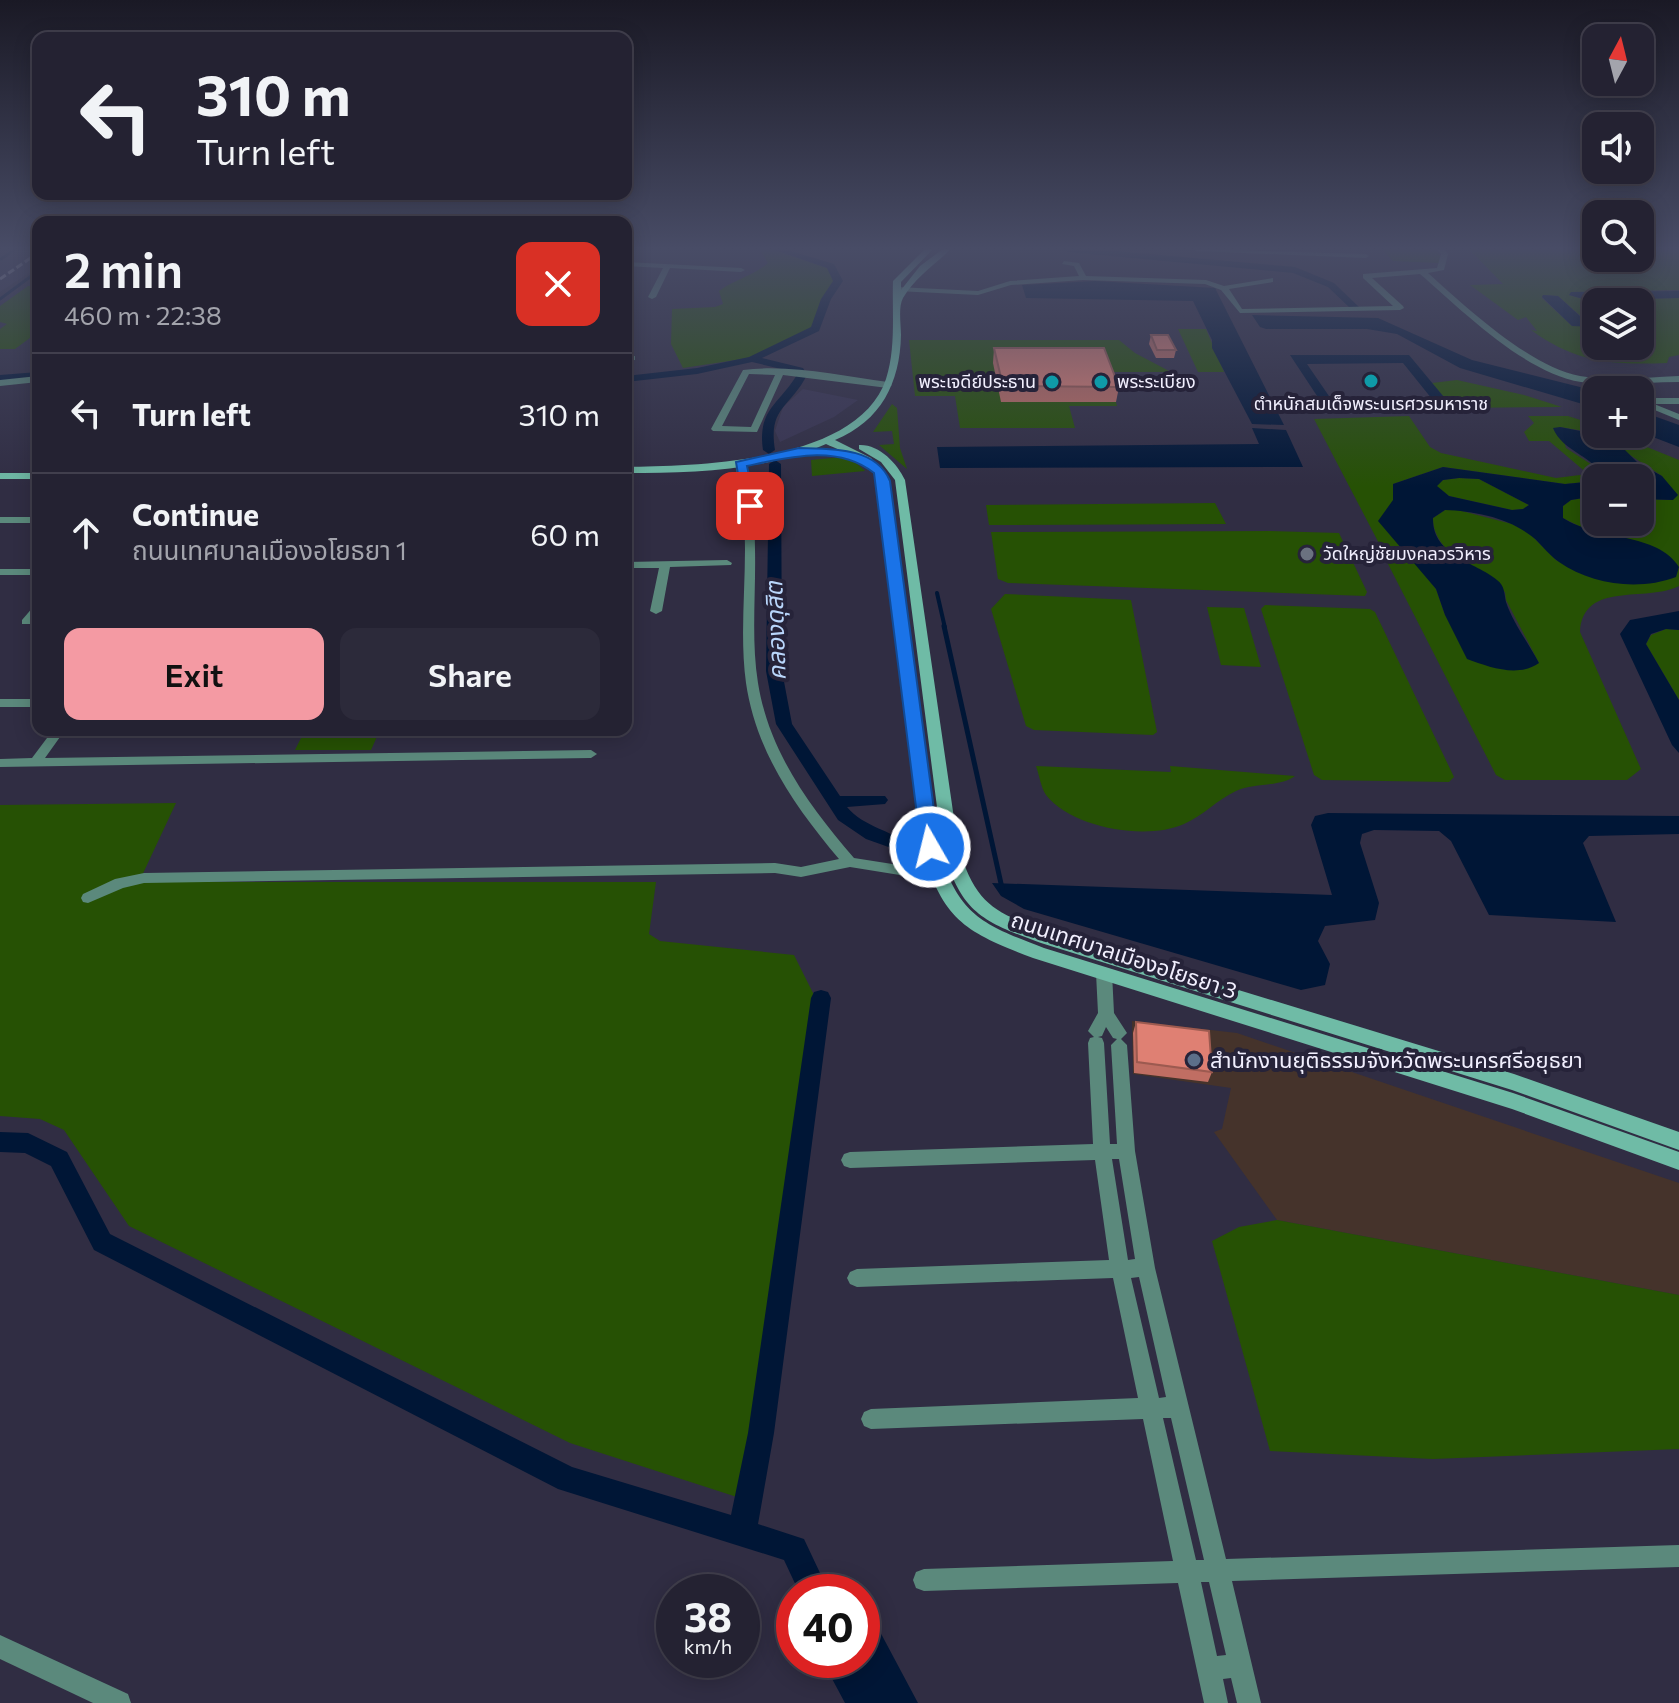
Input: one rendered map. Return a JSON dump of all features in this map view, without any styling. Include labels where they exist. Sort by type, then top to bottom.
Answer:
[{"type":"street","points":[[632,470],[740,464],[799,451],[831,438],[876,405],[888,385],[895,328]]},
{"type":"street","points":[[1492,328],[1550,367],[1582,380]]},
{"type":"street","points":[[780,372],[754,430],[716,429],[743,373],[780,372],[810,373],[888,385]]},
{"type":"street","points":[[1578,379],[1679,379]]},
{"type":"street","points":[[0,383],[32,380]]},
{"type":"street","points":[[1679,401],[1640,401],[1679,417]]},
{"type":"street","points":[[799,451],[867,454],[860,419]]},
{"type":"street","name":"ถนนเทศบาลเมืองอโยธยา 3","points":[[831,438],[894,468],[900,480],[950,846],[965,891],[984,912],[1047,938],[1514,1082],[1679,1141]]},
{"type":"street","name":"ถนนเทศบาลเมืองอโยธยา 3","points":[[867,454],[884,481],[910,698],[937,876],[946,897],[968,922],[997,937],[1104,973],[1513,1101],[1679,1161]]},
{"type":"street","points":[[740,464],[750,517],[752,683],[765,738],[793,791],[815,823],[850,862]]},
{"type":"street","points":[[0,476],[32,476]]},
{"type":"street","points":[[0,520],[32,520]]},
{"type":"street","points":[[632,565],[727,563]]},
{"type":"street","points":[[656,611],[665,564]]},
{"type":"street","points":[[0,572],[32,572]]},
{"type":"street","points":[[26,622],[32,615]]},
{"type":"street","points":[[0,703],[32,703]]},
{"type":"street","points":[[36,762],[55,736]]},
{"type":"street","points":[[0,763],[591,754]]},
{"type":"street","points":[[88,898],[120,883],[144,878],[775,868],[801,872],[850,862],[937,876]]},
{"type":"street","points":[[1104,973],[1106,1014],[1119,1039],[1126,1151],[1146,1268],[1249,1703]]},
{"type":"street","points":[[1106,1014],[1096,1037],[1099,1100],[1102,1151],[1120,1269],[1216,1703]]},
{"type":"street","points":[[1099,1100],[1122,1102]]},
{"type":"street","points":[[850,1160],[1126,1151]]},
{"type":"street","points":[[1111,1208],[1136,1208]]},
{"type":"street","points":[[857,1278],[1146,1268]]},
{"type":"street","points":[[1135,1334],[1162,1333]]},
{"type":"street","points":[[871,1419],[1179,1407]]},
{"type":"street","points":[[1168,1483],[1197,1482]]},
{"type":"street","points":[[924,1580],[1679,1556]]},
{"type":"street","points":[[0,1647],[119,1703]]},
{"type":"street","points":[[1209,1668],[1240,1666]]},
{"type":"shaded area","points":[[803,389],[858,400],[834,417],[780,442],[775,431],[783,407]]},
{"type":"shaded area","points":[[1132,1021],[1237,1033],[1679,1183],[1679,1295],[1277,1220],[1214,1132],[1222,1129],[1231,1088],[1133,1074]]},
{"type":"green space","points":[[32,328],[32,336],[15,349],[0,349],[0,329]]},
{"type":"green space","points":[[671,328],[811,328],[749,358],[683,368],[671,344]]},
{"type":"green space","points":[[1582,328],[1582,356],[1548,341],[1531,330]]},
{"type":"green space","points":[[1654,328],[1679,328],[1679,355],[1669,357],[1667,363],[1596,360],[1654,360]]},
{"type":"green space","points":[[1178,329],[1206,329],[1224,372],[1198,372]]},
{"type":"green space","points":[[909,340],[1119,340],[1135,353],[1171,372],[1105,372],[994,363],[996,376],[936,376],[937,388],[998,388],[1002,402],[1116,402],[1117,406],[1069,406],[1075,428],[960,428],[955,396],[915,396]]},
{"type":"green space","points":[[1457,380],[1562,407],[1453,408],[1432,383]]},
{"type":"green space","points":[[892,404],[897,408],[900,448],[907,469],[879,445],[894,444],[892,431],[873,432]]},
{"type":"green space","points":[[1409,416],[1430,447],[1441,453],[1556,478],[1582,475],[1582,482],[1565,484],[1443,467],[1393,484],[1393,500],[1417,565],[1436,589],[1445,615],[1539,663],[1506,600],[1505,592],[1449,552],[1440,542],[1433,518],[1445,510],[1458,510],[1512,524],[1529,533],[1557,561],[1589,536],[1654,536],[1654,499],[1673,500],[1662,476],[1654,471],[1654,464],[1644,464],[1619,448],[1649,448],[1679,460],[1679,586],[1665,591],[1604,599],[1592,605],[1584,616],[1580,632],[1641,769],[1627,780],[1505,780],[1496,775],[1387,562],[1394,559],[1383,551],[1314,419]]},
{"type":"green space","points":[[1528,416],[1568,416],[1582,420],[1582,431],[1560,427],[1566,448],[1591,464],[1582,464],[1582,469],[1549,441],[1529,441],[1524,432],[1534,423]]},
{"type":"green space","points":[[842,457],[853,460],[865,471],[812,476],[811,460]]},
{"type":"green space","points":[[1479,479],[1529,505],[1512,510],[1449,496],[1436,486],[1443,480]]},
{"type":"green space","points":[[1582,498],[1582,528],[1563,518],[1563,506],[1571,500]]},
{"type":"green space","points":[[1215,503],[1226,524],[989,525],[986,505]]},
{"type":"green space","points":[[991,532],[1339,533],[1367,592],[1365,596],[1008,583],[998,579]]},
{"type":"green space","points":[[1005,594],[1131,600],[1157,732],[1153,735],[1034,730],[1026,726],[991,609]]},
{"type":"green space","points":[[1265,605],[1370,609],[1375,612],[1454,777],[1449,782],[1322,780],[1314,775],[1261,609]]},
{"type":"green space","points":[[1207,607],[1244,608],[1261,667],[1221,665]]},
{"type":"green space","points":[[1666,629],[1679,630],[1679,700],[1646,644],[1651,635]]},
{"type":"green space","points":[[302,736],[377,736],[371,750],[295,750]]},
{"type":"green space","points":[[1036,766],[1171,772],[1170,766],[1295,776],[1282,782],[1236,791],[1184,824],[1168,829],[1130,831],[1091,823],[1058,806],[1044,792]]},
{"type":"green space","points":[[176,803],[139,882],[656,882],[649,934],[660,941],[794,955],[814,995],[740,1498],[570,1443],[129,1226],[64,1130],[40,1119],[0,1116],[0,805]]},
{"type":"green space","points":[[1277,1220],[1679,1295],[1679,1449],[1433,1459],[1270,1451],[1212,1241],[1239,1227]]},
{"type":"water","points":[[1206,328],[1235,328],[1284,425],[1252,424],[1212,348]]},
{"type":"water","points":[[1264,328],[1401,328],[1472,360],[1582,388],[1582,404],[1460,368],[1397,334],[1367,329]]},
{"type":"water","points":[[1290,355],[1409,355],[1453,408],[1325,408]],"holes":[[[1403,363],[1432,399],[1331,399],[1307,364]]]},
{"type":"water","points":[[1654,416],[1679,425],[1679,447],[1654,437]]},
{"type":"water","points":[[1252,428],[1286,430],[1303,467],[940,468],[937,447],[1259,444]]},
{"type":"water","points":[[1553,428],[1582,431],[1582,448],[1623,448],[1640,464],[1593,464],[1564,443]]},
{"type":"water","points":[[1443,467],[1565,484],[1582,482],[1582,498],[1571,500],[1563,506],[1563,518],[1582,527],[1582,536],[1618,536],[1642,542],[1669,556],[1679,567],[1676,577],[1647,584],[1601,581],[1559,562],[1518,527],[1477,513],[1445,510],[1433,518],[1440,541],[1447,550],[1500,582],[1513,618],[1539,663],[1522,670],[1503,670],[1467,659],[1436,589],[1378,521],[1393,500],[1393,484]],"holes":[[[1479,479],[1529,505],[1512,510],[1449,496],[1437,486],[1443,480]]]},
{"type":"water","points":[[1654,472],[1662,476],[1678,495],[1673,500],[1654,499]]},
{"type":"water","points":[[1679,611],[1679,630],[1666,629],[1651,634],[1646,644],[1679,700],[1679,753],[1672,745],[1620,634],[1630,620]]},
{"type":"water","points":[[1328,813],[1679,816],[1679,834],[1589,836],[1583,843],[1616,922],[1489,915],[1451,841],[1439,831],[1374,830],[1362,834],[1360,843],[1379,903],[1375,920],[1325,926],[1318,941],[1330,964],[1325,985],[1301,990],[1024,909],[1001,896],[992,883],[1332,895],[1311,825],[1315,816]]},
{"type":"water","points":[[880,1632],[918,1703],[845,1703],[832,1678],[880,1678]]},
{"type":"building","points":[[1151,335],[1168,335],[1176,350],[1157,350]]},
{"type":"building","points":[[994,348],[1104,348],[1119,387],[1003,386]]},
{"type":"building","points":[[1136,1022],[1209,1031],[1212,1072],[1137,1062]]},
{"type":"waterway","name":"คลองดุสิต","points":[[752,359],[815,328]]},
{"type":"waterway","points":[[632,378],[697,371],[752,359]]},
{"type":"waterway","name":"คลองดุสิต","points":[[752,359],[799,370]]},
{"type":"waterway","points":[[0,378],[32,375]]},
{"type":"waterway","name":"คลองดุสิต","points":[[769,450],[767,435],[771,414],[790,394],[802,375]]},
{"type":"waterway","name":"คลองดุสิต","points":[[775,464],[774,671],[784,724],[844,816],[872,835],[897,844]]},
{"type":"waterway","points":[[937,593],[945,628]]},
{"type":"waterway","points":[[944,626],[1002,888]]},
{"type":"waterway","points":[[835,802],[879,800]]},
{"type":"waterway","points":[[742,1532],[761,1433],[821,998]]},
{"type":"waterway","points":[[0,1142],[28,1143],[59,1159],[102,1242],[568,1479],[794,1549],[806,1574]]},
{"type":"place","name":"ตำหนักสมเด็จพระนเรศวรมหาราช","points":[[1371,381]]},
{"type":"place","name":"พระเจดีย์ประธาน","points":[[1052,382]]},
{"type":"place","name":"พระระเบียง","points":[[1101,382]]},
{"type":"place","name":"วัดใหญ่ชัยมงคลวรวิหาร","points":[[1307,554]]},
{"type":"place","name":"สำนักงานยุติธรรมจังหวัดพระนครศรีอยุธยา","points":[[1194,1060]]},
{"type":"route","points":[[750,506],[740,464],[799,451],[822,452],[863,458],[880,471],[884,481],[930,847]]}]
